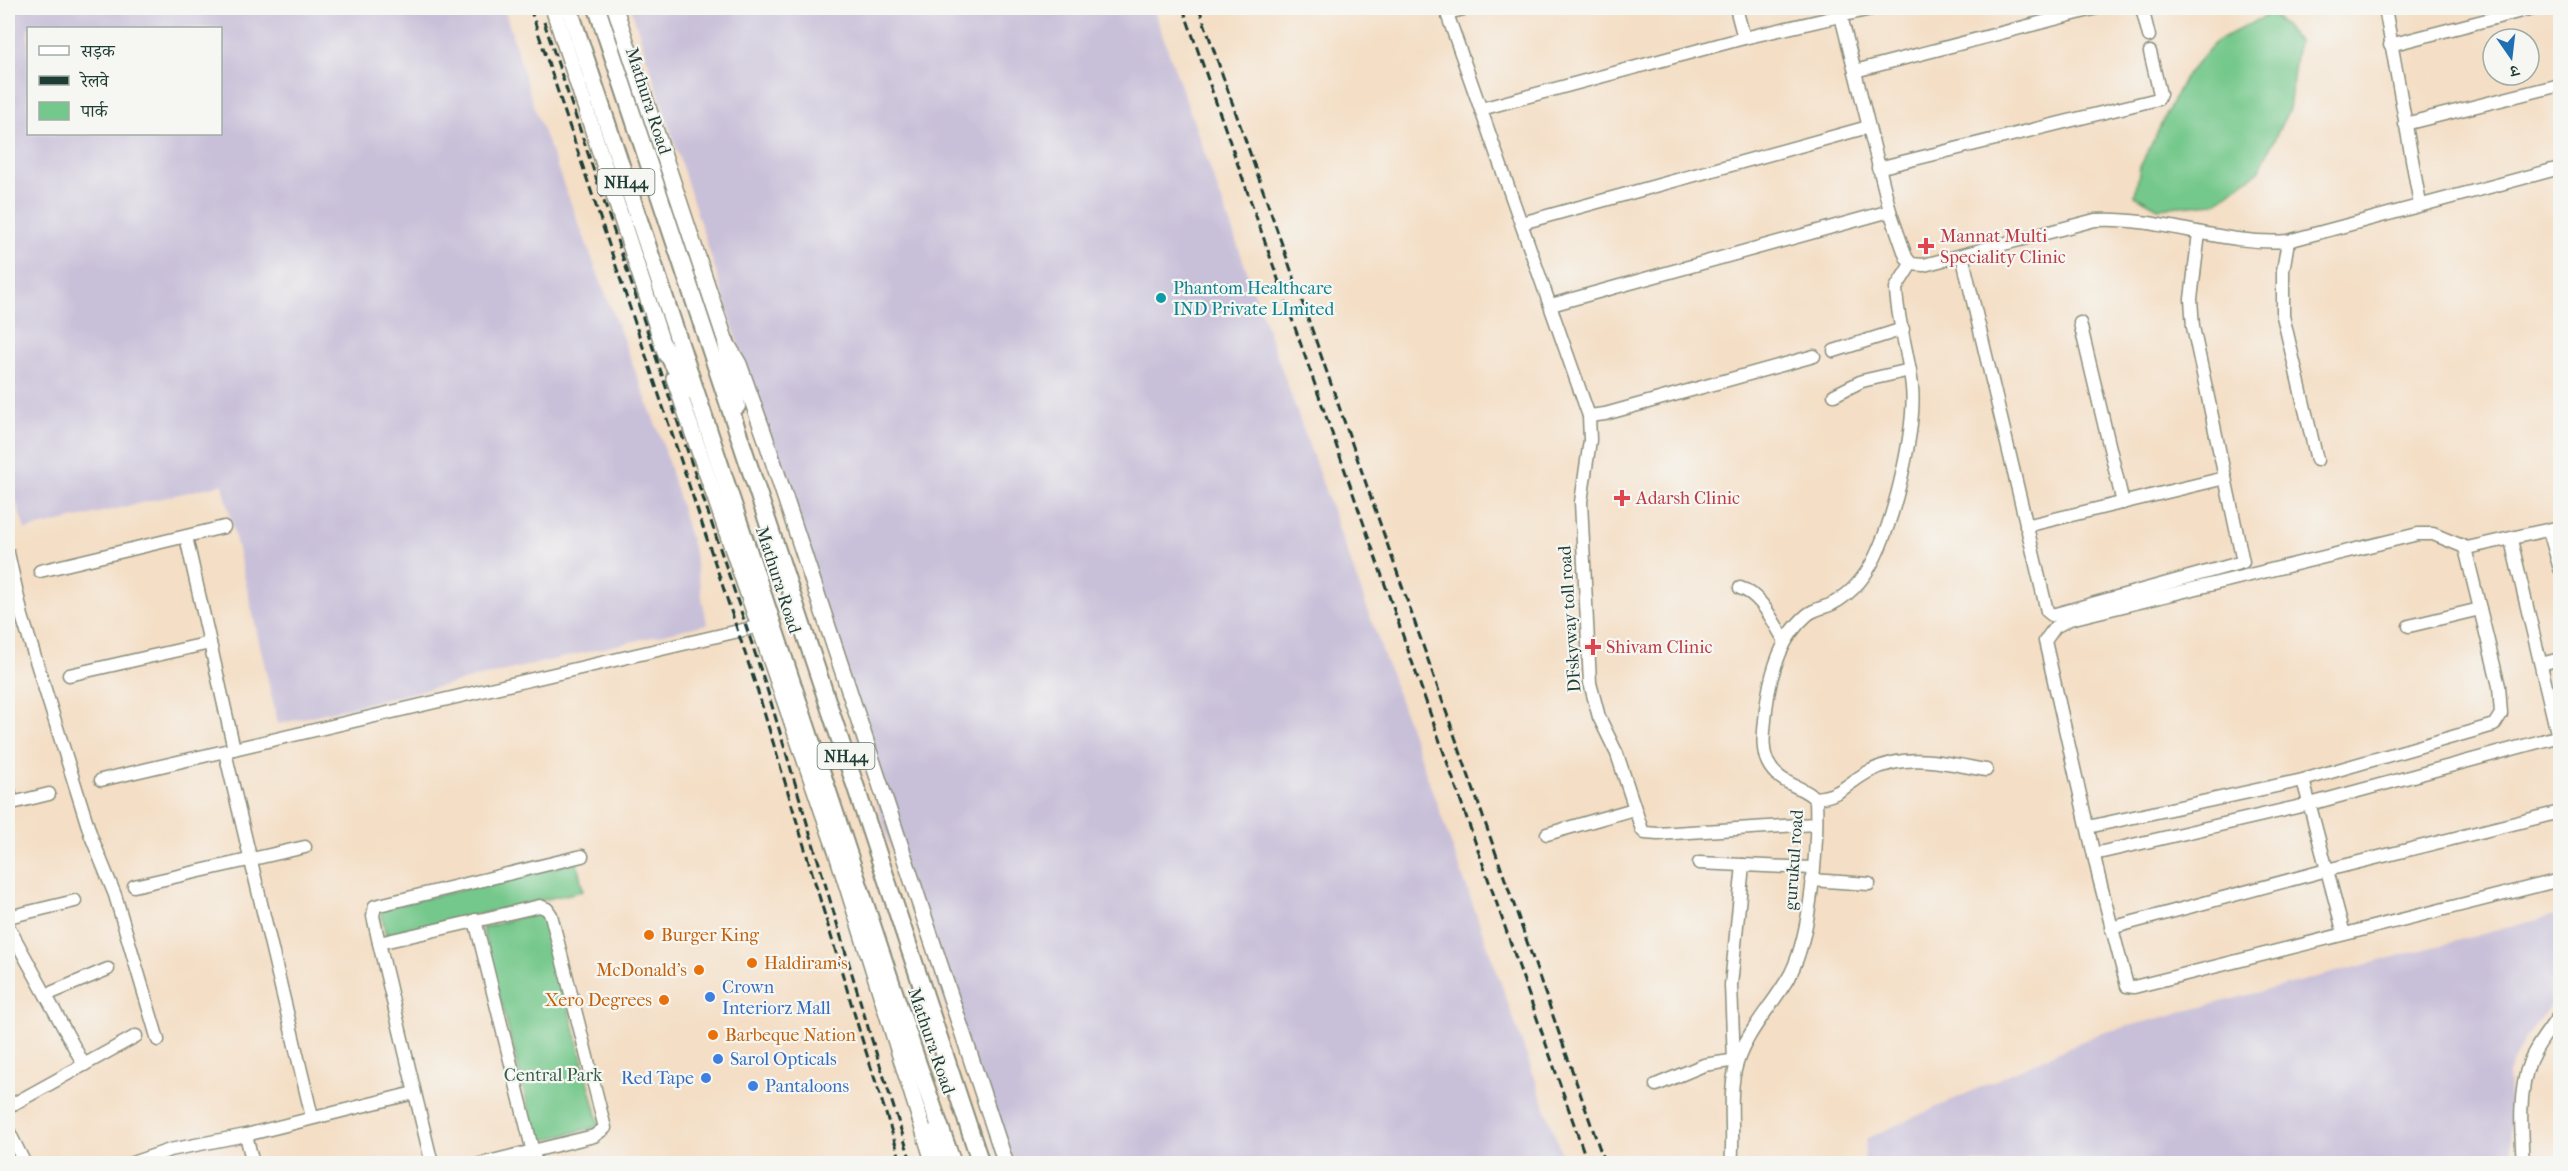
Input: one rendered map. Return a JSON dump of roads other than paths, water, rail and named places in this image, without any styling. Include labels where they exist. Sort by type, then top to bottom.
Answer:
[{"type":"highway","name":"Mathura Road","points":[[569,8],[953,1164]]},
{"type":"highway","name":"Mathura Road","points":[[597,8],[981,1164]]},
{"type":"highway","points":[[726,342],[743,447]]},
{"type":"highway","points":[[663,345],[708,429]]},
{"type":"highway","points":[[931,1101],[939,1164]]},
{"type":"main road","points":[[552,8],[663,345],[867,946],[934,1164]]},
{"type":"main road","points":[[615,8],[726,342],[739,364],[764,434],[1006,1164]]},
{"type":"street","points":[[1446,10],[1468,8]]},
{"type":"street","points":[[1736,8],[1744,38]]},
{"type":"street","points":[[1481,109],[1840,12],[1875,8]]},
{"type":"street","points":[[1855,71],[2097,8]]},
{"type":"street","points":[[2142,8],[2149,36]]},
{"type":"street","points":[[2385,8],[2420,204]]},
{"type":"street","points":[[2391,45],[2503,11],[2533,8]]},
{"type":"street","name":"DFskyway toll road","points":[[1446,10],[1589,416],[1590,440],[1582,485],[1581,510],[1590,683],[1599,717],[1617,753],[1642,830],[1645,833],[1658,834],[1815,824]]},
{"type":"street","points":[[1840,12],[1890,211],[1911,264],[1924,265],[2095,220],[2120,220],[2249,242],[2288,242],[2420,204],[2560,168]]},
{"type":"street","points":[[1878,168],[2158,99],[2160,94],[2150,52]]},
{"type":"street","points":[[2405,124],[2560,85]]},
{"type":"street","points":[[1522,223],[1868,127]]},
{"type":"street","points":[[1551,305],[1890,211]]},
{"type":"street","points":[[1962,255],[2047,611],[2055,615],[2242,564],[2192,314],[2191,299],[2199,233]]},
{"type":"street","points":[[2288,242],[2283,271],[2283,315],[2317,460]]},
{"type":"street","name":"gurukul road","points":[[1731,1164],[1733,1079],[1736,1060],[1792,970],[1807,921],[1812,874],[1815,798],[1781,780],[1767,761],[1764,750],[1767,704],[1774,669],[1785,641],[1806,616],[1847,595],[1874,561],[1890,514],[1911,424],[1913,398],[1910,370],[1896,288],[1911,264]]},
{"type":"street","points":[[2080,323],[2123,503]]},
{"type":"street","points":[[1834,351],[1902,329]]},
{"type":"street","points":[[1589,416],[1605,414],[1814,356]]},
{"type":"street","points":[[1834,395],[1862,381],[1910,370]]},
{"type":"street","points":[[2026,526],[2225,478]]},
{"type":"street","points":[[40,571],[224,527]]},
{"type":"street","points":[[2560,569],[2555,528],[2511,540],[2465,548],[2445,537],[2422,533],[2070,619],[2055,627],[2045,641],[2047,659],[2125,983],[2134,987],[2560,880]]},
{"type":"street","points":[[186,537],[210,643],[251,859],[312,1117]]},
{"type":"street","points":[[2094,854],[2310,804],[2559,737],[2511,540]]},
{"type":"street","points":[[2088,827],[2303,780],[2494,725],[2501,714],[2499,686],[2465,548]]},
{"type":"street","points":[[8,553],[22,616],[91,836],[115,895],[158,1040]]},
{"type":"street","points":[[1740,588],[1753,594],[1785,641]]},
{"type":"street","points":[[2409,626],[2480,609]]},
{"type":"street","points":[[101,780],[760,627]]},
{"type":"street","points":[[69,675],[210,643]]},
{"type":"street","points":[[2541,664],[2560,659]]},
{"type":"street","points":[[1815,798],[1835,795],[1867,772],[1910,759],[1986,770]]},
{"type":"street","points":[[2303,780],[2344,934]]},
{"type":"street","points":[[8,786],[10,803],[49,794]]},
{"type":"street","points":[[1547,834],[1635,809]]},
{"type":"street","points":[[2111,928],[2327,870],[2560,812]]},
{"type":"street","points":[[134,886],[305,847]]},
{"type":"street","points":[[432,1164],[373,916],[375,906],[582,856]]},
{"type":"street","points":[[1699,863],[1743,865],[1869,884]]},
{"type":"street","points":[[1656,1085],[1696,1067],[1736,1060],[1731,985],[1743,865]]},
{"type":"street","points":[[8,917],[75,901]]},
{"type":"street","points":[[379,943],[540,906],[547,909],[604,1128],[599,1134],[480,1164]]},
{"type":"street","points":[[475,920],[536,1164]]},
{"type":"street","points":[[8,926],[84,1065]]},
{"type":"street","points":[[46,995],[108,969]]},
{"type":"street","points":[[2523,1164],[2523,1098],[2526,1073],[2537,1048],[2560,1014]]},
{"type":"street","points":[[8,1107],[136,1036]]},
{"type":"street","points":[[129,1164],[414,1093]]},
{"type":"street","points":[[8,1130],[25,1164]]},
{"type":"street","points":[[246,1135],[253,1164]]},
{"type":"railway","points":[[530,8],[758,692],[861,1036],[902,1164]]},
{"type":"railway","points":[[1183,8],[1588,1164]]},
{"type":"railway","points":[[1199,8],[1605,1164]]},
{"type":"railway","points":[[544,22],[767,689],[870,1034],[912,1164]]},
{"type":"place","name":"Mannat Multi Speciality Clinic","points":[[1926,246]]},
{"type":"place","name":"Phantom Healthcare IND Private LImited","points":[[1161,298]]},
{"type":"place","name":"Adarsh Clinic","points":[[1622,498]]},
{"type":"place","name":"Shivam Clinic","points":[[1593,647]]},
{"type":"place","name":"Burger King","points":[[649,935]]},
{"type":"place","name":"Haldiram's","points":[[752,963]]},
{"type":"place","name":"McDonald's","points":[[699,970]]},
{"type":"place","name":"Crown Interiorz Mall","points":[[710,997]]},
{"type":"place","name":"Xero Degrees","points":[[664,1000]]},
{"type":"place","name":"Barbeque Nation","points":[[713,1035]]},
{"type":"place","name":"Sarol Opticals","points":[[718,1059]]},
{"type":"place","name":"Red Tape","points":[[706,1078]]},
{"type":"place","name":"Pantaloons","points":[[753,1086]]},
{"type":"park label","name":"Central Park","points":[[553,1075]]}]
